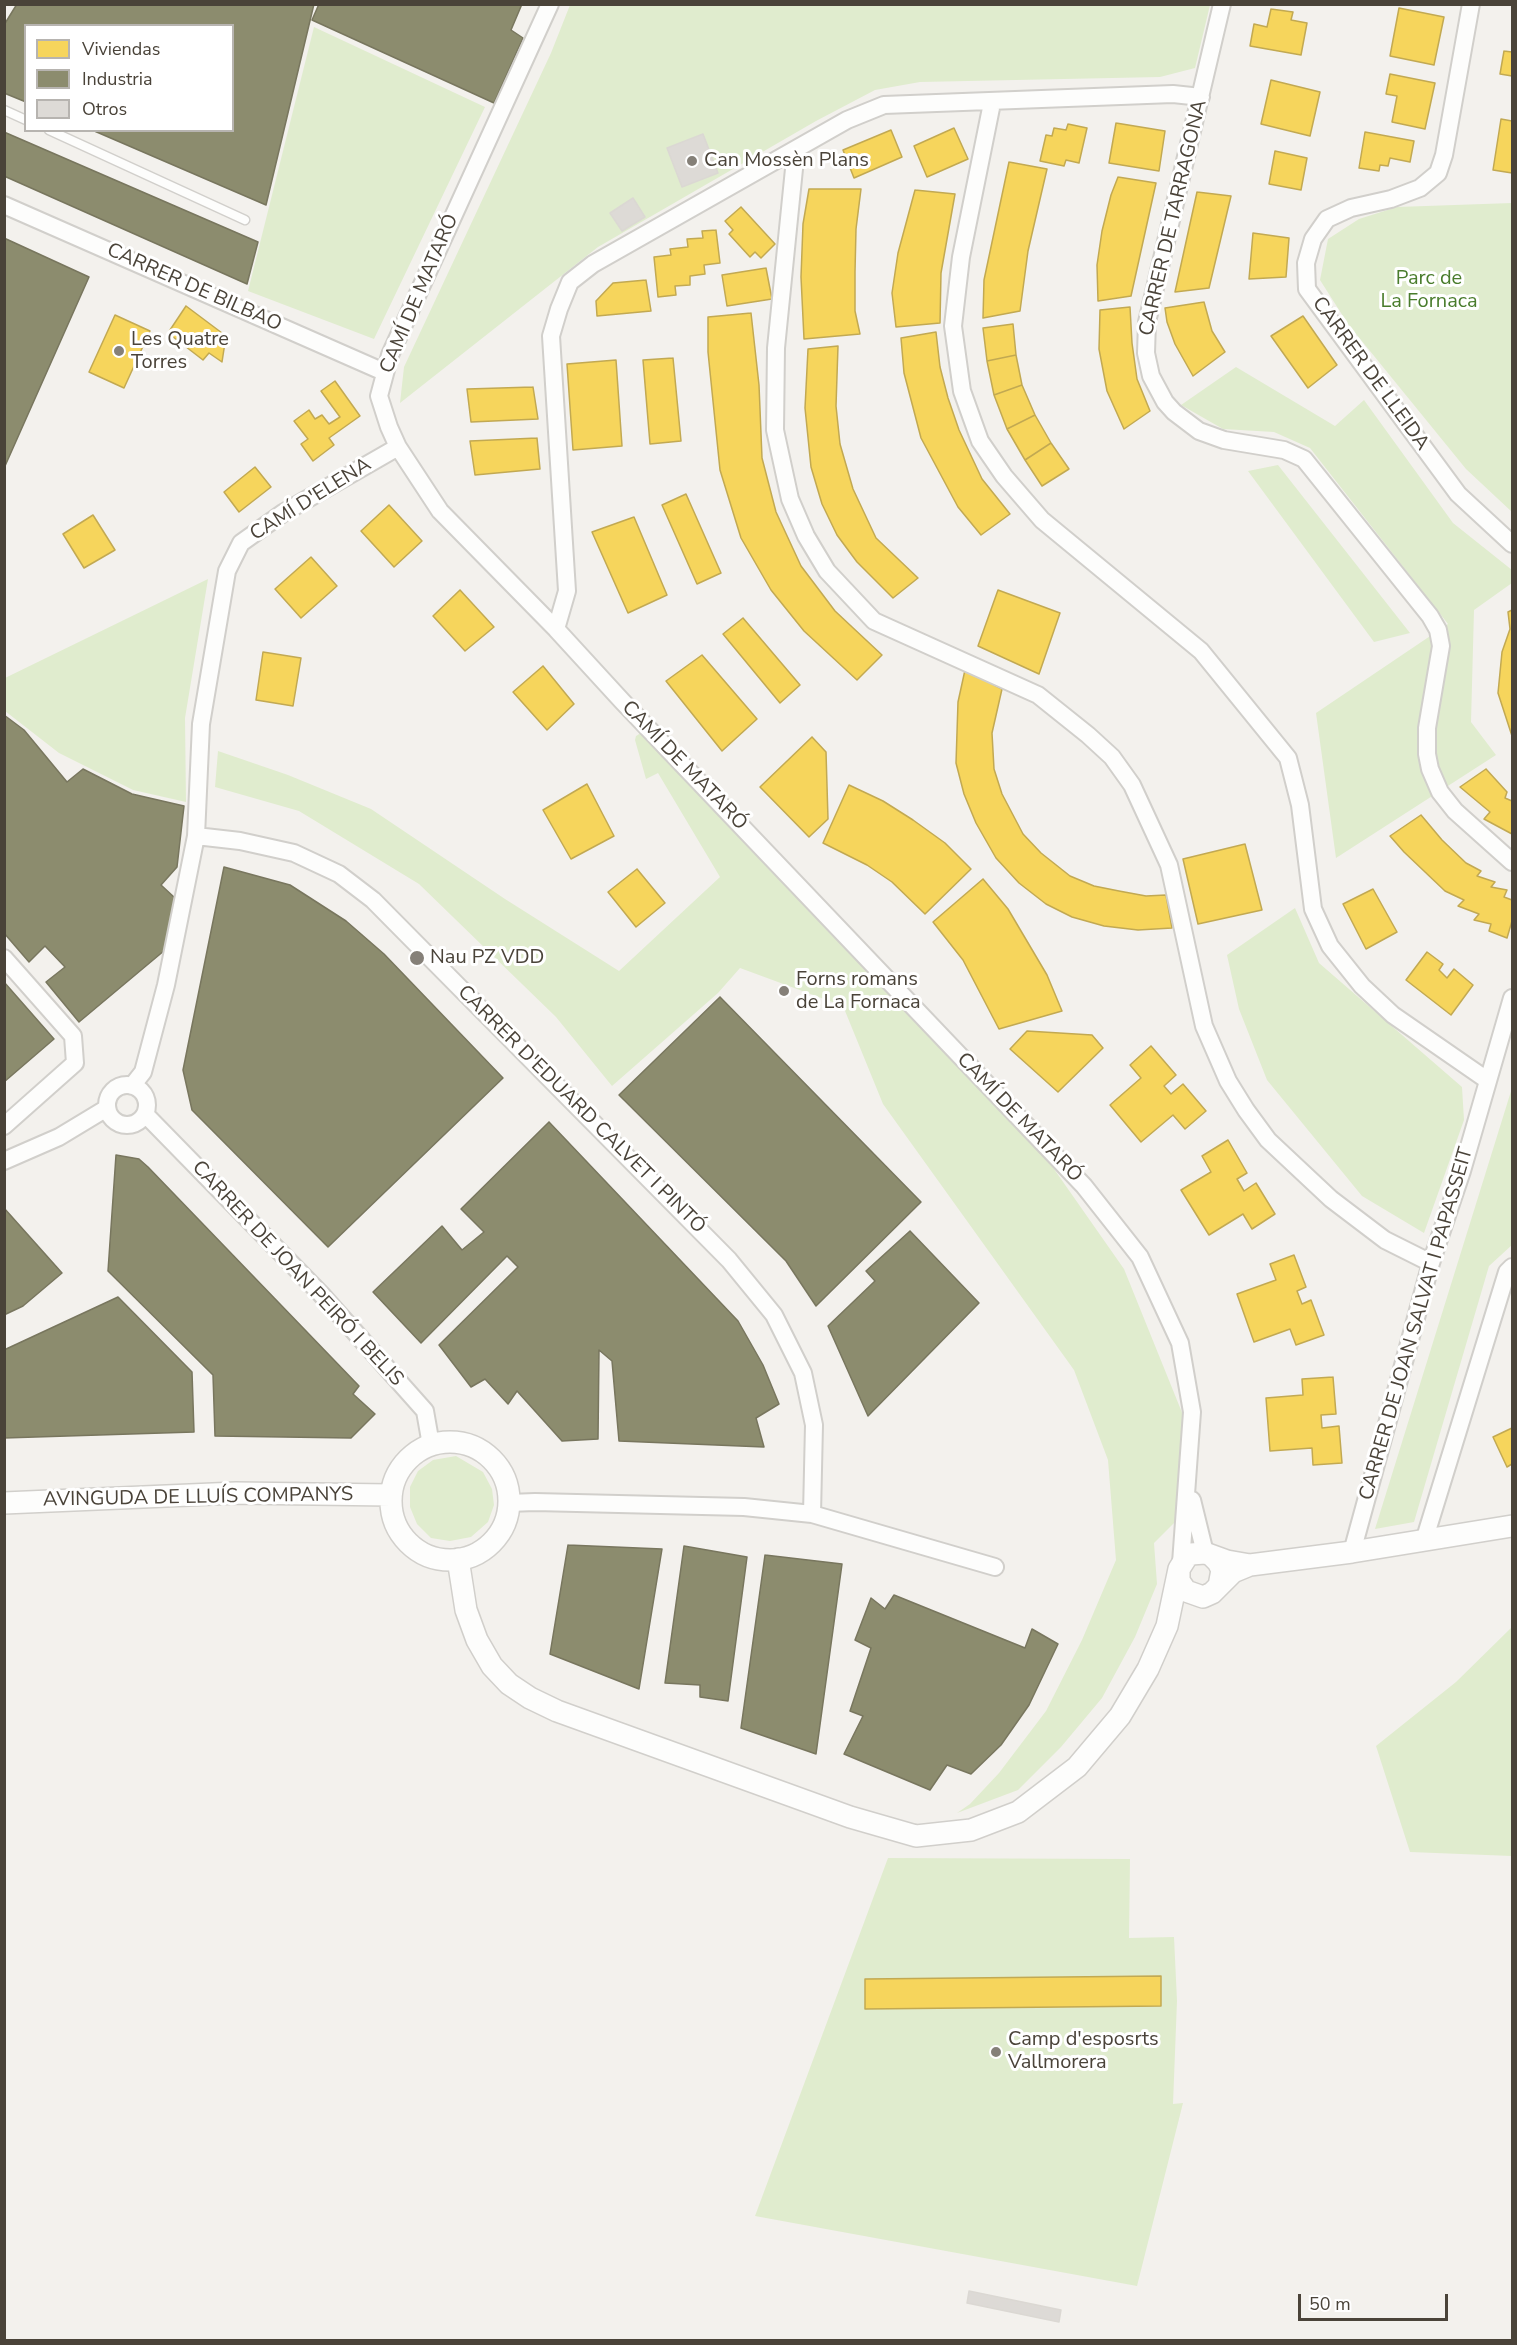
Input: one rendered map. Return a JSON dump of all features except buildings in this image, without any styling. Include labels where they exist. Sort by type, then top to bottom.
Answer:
[{"type":"street","name":"CAMÍ DE MATARÓ","points":[[550,4],[390,355],[384,372],[380,396],[383,411],[398,447],[440,511],[556,628],[622,701],[1084,1186],[1140,1257],[1180,1343],[1192,1412],[1188,1488],[1180,1566]]},
{"type":"street","name":"CARRER DE TARRAGONA","points":[[1222,4],[1147,322],[1146,353],[1151,376],[1165,402],[1199,431],[1224,440],[1284,450],[1304,459],[1430,616],[1438,630],[1441,645],[1427,728],[1427,754],[1430,769],[1440,792],[1455,811],[1512,862]]},
{"type":"street","name":"CARRER DE LLEIDA","points":[[1471,4],[1444,155],[1438,173],[1420,188],[1391,199],[1351,208],[1327,219],[1313,239],[1306,263],[1307,289],[1458,494],[1512,544]]},
{"type":"street","points":[[556,628],[567,591],[551,336],[558,309],[570,282],[593,264],[847,120],[884,105],[1173,94],[1200,97]]},
{"type":"street","points":[[992,102],[961,257],[953,326],[962,391],[980,441],[1004,476],[1042,520],[1201,651],[1288,758],[1300,805],[1312,909],[1330,946],[1362,986],[1393,1015],[1487,1080]]},
{"type":"street","points":[[796,149],[776,348],[775,430],[790,499],[807,536],[827,571],[874,621],[1038,695],[1112,757],[1132,785],[1169,865],[1204,1026],[1228,1081],[1246,1110],[1268,1140],[1331,1199],[1385,1240],[1431,1263]]},
{"type":"street","name":"CARRER DE BILBAO","points":[[4,205],[384,372]]},
{"type":"street","name":"CAMÍ D'ELENA","points":[[132,1086],[143,1072],[166,985],[196,836],[201,724],[227,571],[241,543],[283,513],[398,447]]},
{"type":"street","name":"CARRER D'EDUARD CALVET I PINTÓ","points":[[196,836],[240,841],[294,853],[339,874],[373,900],[729,1260],[774,1315],[802,1373],[814,1425],[812,1514]]},
{"type":"street","points":[[4,958],[73,1036],[75,1063],[4,1126]]},
{"type":"street","name":"CARRER DE JOAN SALVAT I PAPASSEIT","points":[[1352,1552],[1431,1263],[1462,1171],[1512,998]]},
{"type":"street","points":[[132,1086],[143,1094],[147,1107],[145,1114],[138,1121],[125,1125],[114,1120],[107,1108],[109,1096],[118,1087],[132,1086]]},
{"type":"street","points":[[4,1161],[59,1137],[107,1108]]},
{"type":"street","name":"CARRER DE JOAN PEIRÓ I BELIS","points":[[145,1114],[321,1294],[425,1411],[431,1445]]},
{"type":"street","points":[[1424,1541],[1507,1272],[1512,1267]]},
{"type":"street","points":[[452,1441],[472,1446],[487,1454],[500,1470],[508,1489],[509,1503],[505,1523],[494,1541],[477,1553],[458,1559],[437,1558],[408,1543],[397,1526],[393,1516],[391,1496],[396,1476],[413,1454],[431,1445],[452,1441]]},
{"type":"street","name":"CAMÍ DE MATARÓ","points":[[1188,1488],[1209,1555]]},
{"type":"street","name":"AVINGUDA DE LLUÍS COMPANYS","points":[[4,1503],[236,1493],[391,1496]]},
{"type":"street","points":[[509,1503],[744,1507],[812,1514],[995,1567]]},
{"type":"street","points":[[1167,1626],[1233,1572],[1250,1565],[1352,1552],[1512,1526]]},
{"type":"street","points":[[458,1559],[466,1610],[477,1641],[492,1666],[509,1684],[530,1698],[557,1711],[850,1817],[916,1836],[971,1830],[1018,1812],[1077,1767],[1120,1716],[1148,1669],[1167,1626],[1180,1566],[1191,1554],[1209,1555],[1250,1565]]},
{"type":"street","points":[[1209,1555],[1218,1562],[1221,1570],[1211,1591]]},
{"type":"street","points":[[1180,1566],[1179,1581],[1186,1591],[1211,1591]]},
{"type":"lane","points":[[4,110],[24,119]]},
{"type":"lane","points":[[53,132],[245,220]]},
{"type":"green space","points":[[570,5],[1210,5],[1195,68],[1160,77],[920,82],[875,90],[816,121],[598,247],[400,403],[404,367],[551,53]]},
{"type":"green space","points":[[314,27],[485,107],[374,339],[248,291]]},
{"type":"green space","name":"Parc de La Fornaca","points":[[1512,203],[1512,512],[1466,469],[1348,324],[1320,280],[1328,239],[1359,219],[1397,207]]},
{"type":"green space","points":[[1236,367],[1335,426],[1364,400],[1453,523],[1512,570],[1512,583],[1474,610],[1471,722],[1496,755],[1336,858],[1316,713],[1448,624],[1310,448],[1274,432],[1223,429],[1181,405]]},
{"type":"green space","points":[[1278,465],[1410,633],[1374,642],[1248,471]]},
{"type":"green space","points":[[208,579],[185,718],[186,802],[133,790],[59,753],[5,711],[5,678]]},
{"type":"green space","points":[[641,733],[645,734],[1040,1149],[1124,1269],[1183,1415],[1180,1517],[1154,1543],[1157,1584],[1135,1637],[1102,1698],[1061,1747],[1018,1790],[957,1813],[970,1804],[999,1773],[1046,1711],[1082,1640],[1116,1560],[1108,1460],[1074,1370],[883,1104],[843,1006],[740,968],[718,993],[612,1086],[556,1017],[419,884],[299,811],[215,787],[218,751],[288,775],[371,809],[505,899],[619,971],[720,877],[658,773],[646,779],[635,740],[636,736]]},
{"type":"green space","points":[[1295,908],[1319,963],[1462,1087],[1464,1120],[1424,1233],[1362,1196],[1267,1080],[1239,1009],[1227,955]]},
{"type":"green space","points":[[1512,1088],[1512,1245],[1489,1266],[1414,1522],[1375,1529]]},
{"type":"green space","points":[[456,1456],[483,1472],[492,1489],[494,1505],[488,1522],[471,1537],[450,1541],[431,1538],[417,1524],[410,1507],[410,1487],[418,1471],[433,1460]]},
{"type":"green space","points":[[1512,1627],[1512,1856],[1410,1852],[1376,1746],[1456,1682]]},
{"type":"green space","name":"Camp d'esposrts Vallmorera","points":[[888,1858],[1130,1859],[1129,1938],[1174,1937],[1177,2001],[1173,2104],[1183,2103],[1137,2286],[755,2216]]},
{"type":"place","name":"Can Mossèn Plans","points":[[692,161]]},
{"type":"place","name":"Les Quatre Torres","points":[[119,351]]},
{"type":"place","name":"Nau PZ VDD","points":[[417,958]]},
{"type":"place","name":"Forns romans de La Fornaca","points":[[784,991]]},
{"type":"place","name":"Camp d'esposrts Vallmorera","points":[[996,2052]]}]
